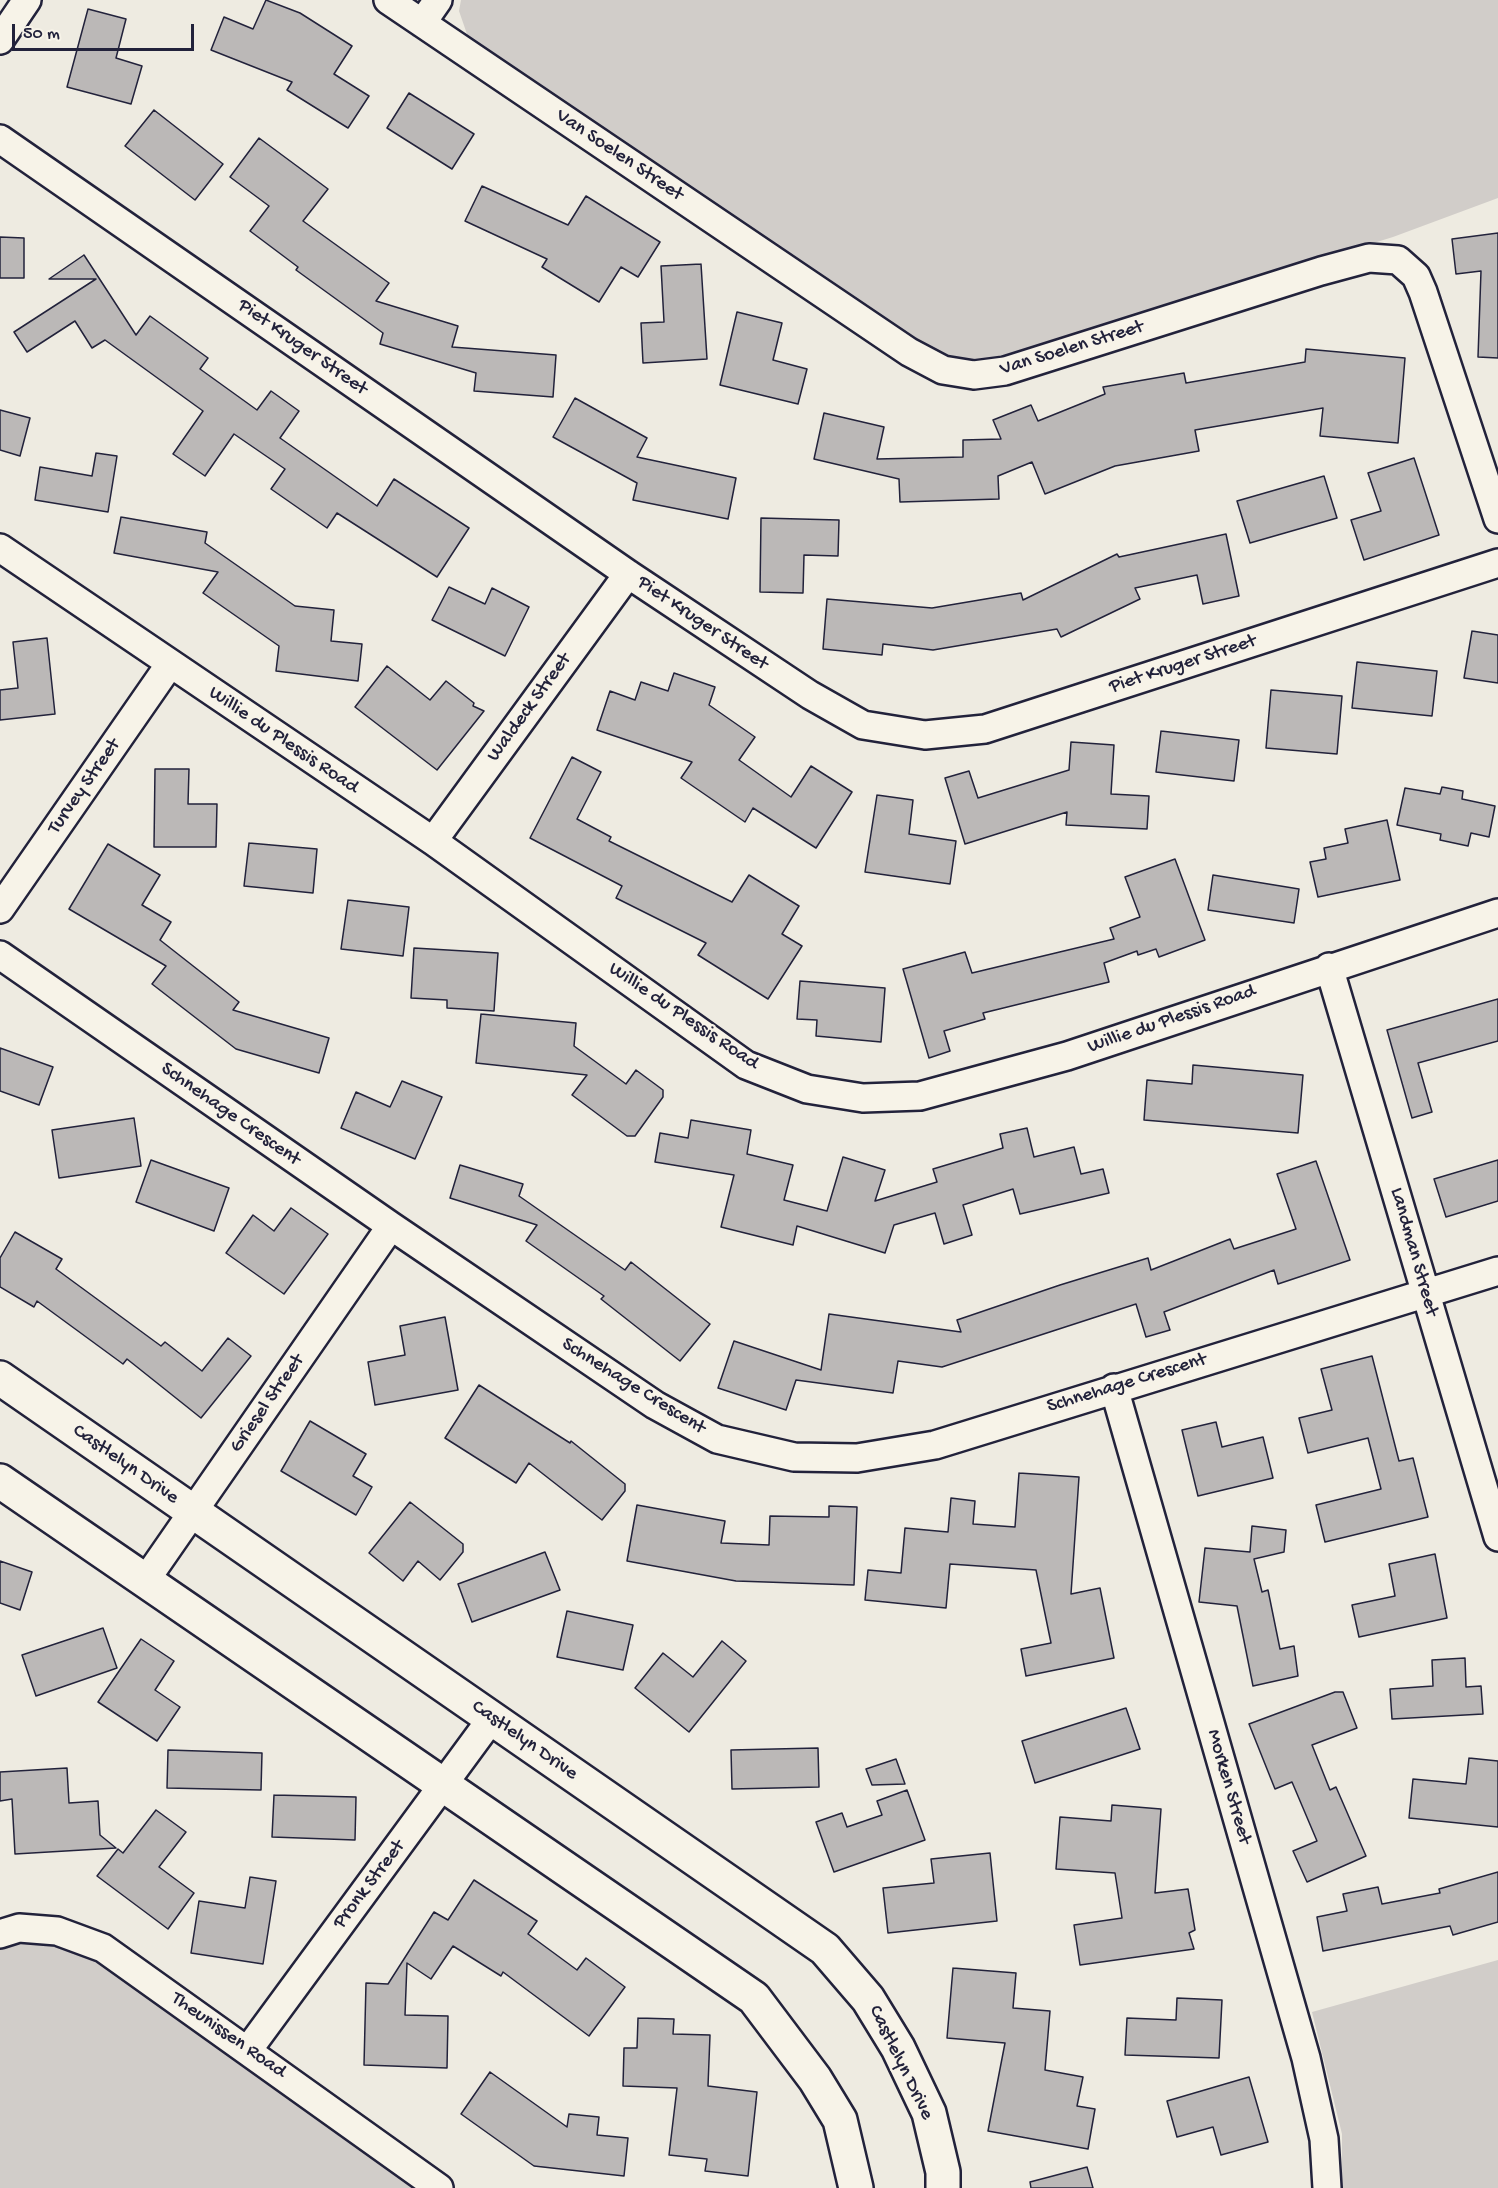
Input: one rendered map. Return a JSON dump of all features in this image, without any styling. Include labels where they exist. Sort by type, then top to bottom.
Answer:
[{"type":"street","points":[[0,39],[27,0]]},
{"type":"street","name":"Van Soelen Street","points":[[388,0],[909,352],[943,370],[974,375],[1005,371],[1321,271],[1369,258],[1398,260],[1416,276],[1423,292],[1498,519]]},
{"type":"street","points":[[422,23],[438,0]]},
{"type":"street","name":"Piet Kruger Street","points":[[0,139],[628,574],[810,696],[863,726],[925,735],[985,729],[1498,563]]},
{"type":"street","name":"Willie du Plessis Road","points":[[0,548],[433,841],[746,1065],[807,1089],[863,1098],[920,1096],[1067,1056],[1329,967],[1498,913]]},
{"type":"street","name":"Waldeck Street","points":[[433,841],[628,574]]},
{"type":"street","name":"Turvey Street","points":[[0,909],[170,664]]},
{"type":"street","name":"Schnehage Crescent","points":[[0,955],[391,1226],[655,1405],[717,1439],[772,1452],[794,1456],[857,1458],[935,1445],[1498,1270]]},
{"type":"street","name":"Landman Street","points":[[1329,967],[1498,1537]]},
{"type":"street","name":"Griesel Street","points":[[145,1581],[391,1226]]},
{"type":"street","name":"Castlelyn Drive","points":[[0,1378],[825,1949],[868,1999],[898,2048],[929,2113],[943,2172],[943,2188]]},
{"type":"street","name":"Morken Street","points":[[1114,1388],[1306,2058],[1324,2139],[1327,2188]]},
{"type":"street","points":[[0,1481],[754,1998],[815,2079],[840,2120],[856,2188]]},
{"type":"street","name":"Pronk Street","points":[[248,2050],[492,1718]]},
{"type":"street","name":"Theunissen Road","points":[[0,1934],[19,1928],[57,1931],[103,1948],[439,2188]]},
{"type":"shaded area","points":[[461,0],[1498,0],[1498,198],[1393,237],[1000,358],[968,361],[943,357],[914,340],[468,37],[459,11]]},
{"type":"shaded area","points":[[20,1942],[56,1944],[94,1958],[425,2188],[0,2188],[0,1949]]},
{"type":"shaded area","points":[[1498,1960],[1498,2188],[1342,2188],[1342,2134],[1312,2012]]},
{"type":"building","points":[[266,0],[300,13],[352,46],[334,74],[369,96],[348,128],[287,90],[292,82],[211,50],[224,17],[253,29]]},
{"type":"building","points":[[88,9],[126,19],[116,58],[142,66],[131,104],[67,87]]},
{"type":"building","points":[[409,93],[474,134],[452,169],[387,128]]},
{"type":"building","points":[[154,110],[223,164],[195,200],[125,146]]},
{"type":"building","points":[[259,138],[328,189],[303,221],[389,283],[376,301],[458,326],[452,347],[556,355],[553,397],[474,391],[476,373],[380,344],[383,333],[296,270],[298,267],[250,231],[269,206],[230,177]]},
{"type":"building","points":[[482,186],[568,225],[586,196],[660,242],[638,277],[621,267],[599,302],[542,267],[547,259],[465,221]]},
{"type":"building","points":[[1498,233],[1498,358],[1478,357],[1481,271],[1456,274],[1452,239]]},
{"type":"building","points":[[0,237],[24,238],[24,278],[0,278]]},
{"type":"building","points":[[84,255],[136,335],[150,316],[208,358],[200,369],[257,410],[271,391],[299,411],[280,438],[377,506],[394,479],[469,528],[437,577],[337,513],[327,528],[271,489],[285,469],[234,434],[205,476],[173,454],[203,411],[105,340],[92,348],[75,321],[27,352],[14,332],[96,279],[49,279]]},
{"type":"building","points":[[701,264],[707,359],[643,363],[641,323],[664,322],[661,266]]},
{"type":"building","points":[[737,312],[782,323],[773,360],[807,369],[798,404],[720,385]]},
{"type":"building","points":[[1306,349],[1405,358],[1398,443],[1320,436],[1323,408],[1195,430],[1199,451],[1115,466],[1045,494],[1032,462],[998,476],[999,499],[900,502],[899,479],[814,459],[824,413],[884,427],[877,459],[963,457],[963,440],[1001,439],[993,420],[1031,405],[1038,421],[1105,394],[1103,387],[1184,373],[1186,383],[1305,362]]},
{"type":"building","points":[[575,398],[647,438],[637,457],[736,478],[728,519],[633,500],[637,483],[553,437]]},
{"type":"building","points":[[0,410],[30,418],[20,456],[0,450]]},
{"type":"building","points":[[96,453],[117,456],[108,512],[35,500],[40,467],[92,476]]},
{"type":"building","points":[[1414,458],[1439,535],[1364,560],[1351,520],[1381,511],[1368,473]]},
{"type":"building","points":[[1324,476],[1337,518],[1250,543],[1237,501]]},
{"type":"building","points":[[121,517],[207,532],[205,543],[295,606],[334,610],[331,641],[362,644],[358,681],[276,671],[279,646],[203,593],[218,572],[114,553]]},
{"type":"building","points":[[761,518],[839,520],[838,556],[804,555],[803,593],[760,592]]},
{"type":"building","points":[[1226,534],[1239,596],[1203,604],[1197,575],[1135,588],[1140,599],[1061,637],[1057,629],[933,650],[883,644],[882,655],[823,649],[827,599],[932,608],[1021,593],[1023,600],[1117,554],[1119,557]]},
{"type":"building","points":[[449,587],[485,604],[492,588],[529,607],[505,656],[432,620]]},
{"type":"building","points":[[1472,631],[1498,635],[1498,683],[1464,678]]},
{"type":"building","points":[[47,638],[55,714],[0,720],[0,690],[18,688],[13,642]]},
{"type":"building","points":[[1357,662],[1437,671],[1432,716],[1352,708]]},
{"type":"building","points":[[387,666],[430,700],[446,681],[474,703],[473,706],[484,711],[437,770],[355,707]]},
{"type":"building","points":[[674,673],[715,687],[709,705],[755,737],[739,760],[791,797],[811,766],[852,792],[816,848],[753,808],[745,822],[681,778],[692,762],[597,730],[610,691],[635,700],[641,682],[668,691]]},
{"type":"building","points":[[1271,690],[1342,696],[1337,754],[1266,748]]},
{"type":"building","points":[[1161,731],[1239,740],[1234,781],[1156,772]]},
{"type":"building","points":[[1071,742],[1114,745],[1111,794],[1149,796],[1147,829],[1066,825],[1067,812],[965,844],[945,778],[969,771],[978,798],[1069,770]]},
{"type":"building","points":[[572,757],[601,772],[577,819],[611,837],[609,841],[732,902],[749,875],[799,906],[782,934],[802,946],[768,999],[698,955],[706,943],[616,898],[622,886],[530,838]]},
{"type":"building","points":[[155,769],[189,769],[188,804],[217,804],[216,847],[154,847]]},
{"type":"building","points":[[1442,787],[1463,791],[1462,799],[1495,806],[1489,837],[1471,833],[1468,846],[1440,840],[1441,834],[1397,825],[1405,788],[1440,794]]},
{"type":"building","points":[[877,795],[913,800],[909,834],[956,841],[950,884],[865,872]]},
{"type":"building","points":[[1387,820],[1400,880],[1318,897],[1310,862],[1326,859],[1324,848],[1348,843],[1345,829]]},
{"type":"building","points":[[249,843],[317,849],[313,893],[244,886]]},
{"type":"building","points":[[108,844],[160,875],[142,905],[171,922],[160,940],[239,1002],[233,1010],[329,1038],[319,1073],[236,1049],[152,984],[166,966],[69,909]]},
{"type":"building","points":[[1175,859],[1205,940],[1159,957],[1156,949],[1138,955],[1137,951],[1104,963],[1109,982],[983,1013],[985,1019],[944,1031],[950,1051],[929,1058],[903,969],[965,952],[972,973],[1114,939],[1110,928],[1140,917],[1125,877]]},
{"type":"building","points":[[1213,875],[1299,889],[1294,923],[1208,910]]},
{"type":"building","points":[[348,900],[409,907],[403,956],[341,949]]},
{"type":"building","points":[[414,948],[498,953],[494,1011],[447,1008],[447,1000],[411,998]]},
{"type":"building","points":[[800,981],[885,988],[881,1042],[816,1036],[817,1020],[797,1019]]},
{"type":"building","points":[[1498,999],[1498,1041],[1418,1063],[1432,1112],[1412,1118],[1387,1030]]},
{"type":"building","points":[[481,1014],[576,1023],[574,1046],[626,1084],[636,1070],[663,1090],[663,1097],[635,1136],[627,1136],[572,1095],[587,1075],[476,1063]]},
{"type":"building","points":[[0,1048],[53,1067],[39,1105],[0,1091]]},
{"type":"building","points":[[1193,1065],[1303,1075],[1298,1133],[1144,1120],[1147,1080],[1192,1084]]},
{"type":"building","points":[[402,1081],[442,1097],[415,1159],[341,1128],[356,1092],[390,1107]]},
{"type":"building","points":[[134,1118],[141,1166],[59,1178],[52,1130]]},
{"type":"building","points":[[691,1120],[751,1130],[747,1154],[793,1165],[784,1200],[827,1211],[843,1157],[885,1170],[875,1201],[937,1182],[933,1169],[1003,1148],[1000,1134],[1027,1128],[1034,1157],[1074,1147],[1081,1174],[1103,1169],[1109,1193],[1020,1214],[1013,1189],[963,1205],[972,1235],[944,1244],[935,1213],[894,1225],[885,1253],[797,1226],[793,1245],[721,1227],[734,1175],[655,1162],[660,1133],[688,1138]]},
{"type":"building","points":[[151,1160],[229,1188],[214,1231],[136,1202]]},
{"type":"building","points":[[1498,1160],[1498,1201],[1446,1217],[1434,1179]]},
{"type":"building","points":[[1316,1161],[1350,1260],[1278,1284],[1274,1270],[1164,1312],[1170,1330],[1146,1337],[1136,1304],[942,1367],[898,1361],[893,1393],[796,1380],[786,1410],[718,1388],[734,1341],[821,1370],[829,1314],[961,1332],[957,1320],[1060,1285],[1148,1258],[1151,1270],[1230,1239],[1234,1249],[1296,1229],[1277,1174]]},
{"type":"building","points":[[460,1165],[523,1184],[519,1196],[625,1270],[631,1262],[710,1324],[680,1361],[601,1299],[604,1296],[526,1241],[537,1225],[450,1198]]},
{"type":"building","points":[[291,1208],[328,1234],[284,1294],[226,1253],[253,1215],[274,1231]]},
{"type":"building","points":[[15,1232],[62,1259],[56,1269],[161,1346],[165,1342],[202,1371],[228,1338],[251,1356],[201,1418],[127,1359],[123,1364],[37,1301],[34,1307],[0,1287],[0,1258]]},
{"type":"building","points":[[445,1317],[458,1390],[375,1405],[368,1362],[405,1355],[400,1326]]},
{"type":"building","points":[[1372,1356],[1399,1461],[1413,1458],[1428,1517],[1325,1542],[1316,1505],[1381,1489],[1368,1438],[1308,1453],[1299,1418],[1332,1410],[1321,1369]]},
{"type":"building","points":[[479,1385],[570,1443],[571,1441],[625,1484],[625,1491],[602,1520],[529,1463],[516,1483],[445,1438]]},
{"type":"building","points":[[310,1421],[366,1454],[353,1476],[372,1487],[356,1515],[281,1471]]},
{"type":"building","points":[[1216,1422],[1222,1447],[1263,1437],[1273,1478],[1198,1496],[1182,1430]]},
{"type":"building","points":[[1019,1473],[1079,1477],[1071,1594],[1100,1588],[1114,1658],[1026,1676],[1021,1649],[1051,1643],[1036,1570],[950,1564],[946,1608],[865,1600],[868,1570],[901,1573],[905,1528],[948,1532],[951,1498],[975,1501],[973,1524],[1015,1527]]},
{"type":"building","points":[[410,1502],[463,1544],[463,1552],[440,1580],[418,1561],[403,1581],[369,1553]]},
{"type":"building","points":[[637,1505],[725,1521],[721,1543],[769,1545],[770,1516],[829,1517],[829,1506],[857,1507],[854,1585],[736,1581],[627,1561]]},
{"type":"building","points":[[1252,1526],[1286,1530],[1284,1552],[1254,1559],[1262,1592],[1268,1590],[1280,1649],[1294,1646],[1298,1676],[1253,1686],[1237,1606],[1199,1602],[1205,1548],[1250,1552]]},
{"type":"building","points":[[545,1552],[560,1590],[472,1622],[458,1584]]},
{"type":"building","points":[[1435,1554],[1447,1618],[1359,1637],[1352,1605],[1395,1596],[1389,1564]]},
{"type":"building","points":[[0,1561],[32,1572],[20,1610],[0,1603]]},
{"type":"building","points":[[567,1611],[633,1625],[623,1670],[557,1657]]},
{"type":"building","points":[[103,1628],[117,1668],[36,1696],[22,1655]]},
{"type":"building","points":[[141,1639],[174,1661],[155,1690],[180,1707],[157,1741],[98,1702]]},
{"type":"building","points":[[722,1641],[746,1661],[689,1732],[635,1688],[663,1653],[693,1677]]},
{"type":"building","points":[[1465,1658],[1466,1687],[1481,1686],[1483,1714],[1392,1719],[1390,1689],[1433,1686],[1432,1660]]},
{"type":"building","points":[[1335,1692],[1343,1692],[1357,1728],[1312,1745],[1330,1790],[1336,1787],[1366,1856],[1307,1882],[1293,1851],[1317,1841],[1292,1782],[1275,1789],[1249,1724]]},
{"type":"building","points":[[1126,1708],[1140,1749],[1035,1783],[1022,1741]]},
{"type":"building","points":[[818,1748],[819,1787],[732,1789],[731,1750]]},
{"type":"building","points":[[168,1750],[262,1753],[261,1790],[167,1788]]},
{"type":"building","points":[[1469,1758],[1498,1761],[1498,1827],[1409,1818],[1413,1779],[1466,1784]]},
{"type":"building","points":[[896,1759],[905,1784],[872,1785],[866,1769]]},
{"type":"building","points":[[67,1768],[69,1803],[98,1801],[100,1835],[116,1848],[15,1854],[12,1799],[0,1801],[0,1772]]},
{"type":"building","points":[[907,1790],[925,1840],[834,1872],[816,1822],[842,1813],[847,1827],[882,1815],[877,1801]]},
{"type":"building","points":[[274,1795],[356,1797],[355,1840],[272,1837]]},
{"type":"building","points":[[1112,1805],[1161,1809],[1155,1893],[1188,1889],[1195,1930],[1189,1933],[1194,1949],[1080,1965],[1074,1925],[1122,1918],[1115,1873],[1056,1869],[1060,1817],[1111,1821]]},
{"type":"building","points":[[156,1810],[186,1832],[159,1867],[194,1893],[168,1929],[97,1876],[118,1849],[123,1853]]},
{"type":"building","points":[[990,1853],[997,1921],[888,1933],[883,1888],[934,1883],[931,1859]]},
{"type":"building","points":[[1498,1872],[1498,1922],[1453,1935],[1450,1926],[1323,1951],[1317,1917],[1347,1911],[1343,1894],[1378,1887],[1382,1904],[1440,1893],[1439,1889]]},
{"type":"building","points":[[250,1877],[276,1881],[263,1964],[191,1953],[199,1901],[245,1908]]},
{"type":"building","points":[[474,1880],[537,1921],[528,1934],[577,1970],[586,1958],[625,1987],[589,2036],[503,1972],[501,1976],[453,1946],[431,1979],[407,1963],[405,2015],[448,2016],[447,2068],[364,2065],[366,1983],[388,1984],[434,1912],[448,1920]]},
{"type":"building","points":[[953,1968],[1016,1973],[1013,2008],[1050,2011],[1045,2070],[1083,2077],[1077,2106],[1095,2109],[1088,2149],[988,2131],[1005,2043],[947,2038]]},
{"type":"building","points":[[1177,1998],[1222,2000],[1219,2058],[1125,2055],[1127,2018],[1176,2020]]},
{"type":"building","points":[[638,2018],[674,2019],[673,2034],[710,2035],[708,2086],[757,2092],[748,2176],[705,2171],[707,2159],[669,2155],[677,2088],[623,2086],[624,2048],[637,2048]]},
{"type":"building","points":[[490,2072],[567,2127],[569,2114],[599,2117],[597,2135],[628,2138],[624,2176],[534,2166],[461,2114]]},
{"type":"building","points":[[1249,2077],[1268,2142],[1221,2155],[1213,2127],[1177,2137],[1167,2101]]},
{"type":"building","points":[[1087,2167],[1093,2188],[1031,2188],[1030,2182]]}]
